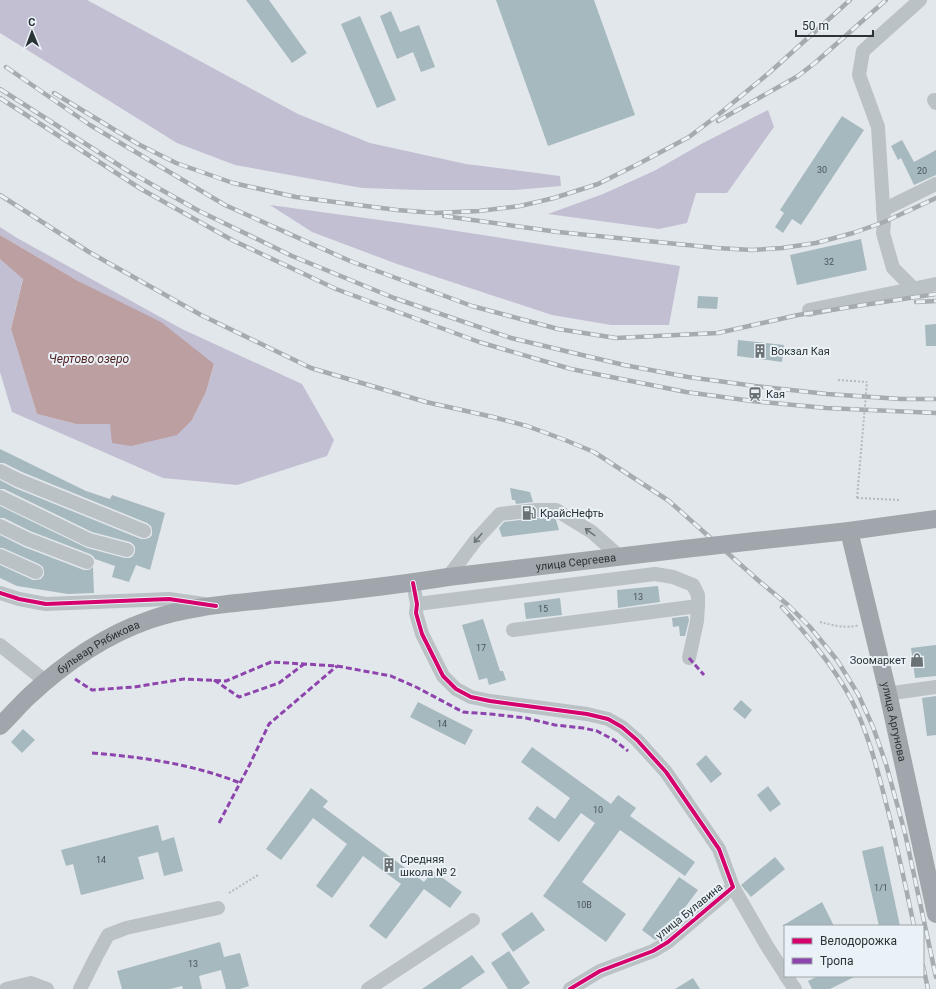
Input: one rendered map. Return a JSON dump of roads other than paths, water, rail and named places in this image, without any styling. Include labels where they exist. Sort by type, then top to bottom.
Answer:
[{"type":"main road","name":"улица Сергеева","points":[[216,606],[413,583],[448,577],[620,556],[849,531],[936,519]]},
{"type":"main road","name":"улица Аргунова","points":[[849,531],[888,693],[936,914]]},
{"type":"main road","name":"бульвар Рябикова","points":[[0,726],[45,682],[81,654],[148,620],[175,612],[216,606]]},
{"type":"street","points":[[913,288],[893,268],[883,233],[884,222],[878,127],[859,75],[863,52],[920,0]]},
{"type":"street","points":[[936,100],[934,100],[936,103]]},
{"type":"street","points":[[883,210],[936,184]]},
{"type":"street","points":[[809,310],[936,284]]},
{"type":"street","points":[[0,471],[18,480],[144,530]]},
{"type":"street","points":[[0,497],[89,540],[126,550]]},
{"type":"street","points":[[448,577],[476,540],[500,514],[536,510],[556,510],[592,532],[620,556]]},
{"type":"street","points":[[0,526],[27,539],[87,562]]},
{"type":"street","points":[[0,556],[36,572]]},
{"type":"street","points":[[417,604],[655,574],[673,577],[693,585],[698,596],[697,621],[689,658]]},
{"type":"street","points":[[413,583],[417,604],[416,613],[422,634],[443,676],[456,689],[471,697],[490,701],[587,714],[608,719],[622,727],[638,740],[666,772],[719,849],[733,887],[766,946],[784,972]]},
{"type":"street","points":[[0,593],[18,599],[46,604],[169,599],[216,606]]},
{"type":"street","points":[[513,630],[698,606]]},
{"type":"street","points":[[1,646],[40,676],[45,682]]},
{"type":"street","points":[[888,693],[936,687]]},
{"type":"street","name":"улица Булавина","points":[[570,989],[600,971],[653,951],[668,942],[733,887]]},
{"type":"street","points":[[80,989],[108,935],[126,928],[218,908]]},
{"type":"street","points":[[368,989],[473,920]]},
{"type":"street","points":[[787,977],[795,989]]},
{"type":"street","points":[[6,989],[31,983],[47,989]]},
{"type":"water","name":"Чертово озеро","points":[[0,235],[78,281],[161,322],[214,364],[206,392],[192,420],[177,435],[131,446],[112,443],[110,424],[76,424],[37,414],[11,329],[23,279],[0,259]]},
{"type":"railway","points":[[54,93],[138,144],[176,163],[233,183],[296,197],[397,210],[435,213],[479,211],[520,206],[554,198],[598,184],[689,137],[769,73],[850,0]]},
{"type":"railway","points":[[718,121],[798,76],[886,0]]},
{"type":"railway","points":[[6,67],[90,125],[225,205],[350,261],[472,306],[558,329],[616,338],[718,333],[798,315],[936,294]]},
{"type":"railway","points":[[0,89],[128,171],[199,211],[292,256],[394,298],[511,338],[624,365],[688,377],[827,394],[901,399],[936,399]]},
{"type":"railway","points":[[0,98],[141,189],[232,240],[336,289],[479,342],[571,369],[686,392],[752,401],[826,408],[936,413]]},
{"type":"railway","points":[[0,195],[89,252],[201,315],[311,368],[426,402],[527,426],[565,440],[594,452],[669,501],[788,605],[810,627],[837,660],[858,694],[873,727],[886,764],[905,833],[936,977]]},
{"type":"railway","points":[[444,216],[558,232],[717,248],[752,250],[782,248],[816,243],[853,233],[884,222],[936,198]]},
{"type":"railway","points":[[916,302],[936,301]]},
{"type":"railway","points":[[782,607],[828,662],[844,686],[862,723],[875,760],[885,799],[914,925]]},
{"type":"railway","points":[[924,971],[928,989]]},
{"type":"place","name":"Вокзал Кая","points":[[760,351]]},
{"type":"place","name":"Кая","points":[[755,394]]},
{"type":"place","name":"КрайсНефть","points":[[529,513]]},
{"type":"place","name":"Зоомаркет","points":[[917,660]]},
{"type":"place","name":"Средняя школа № 2","points":[[389,865]]}]
